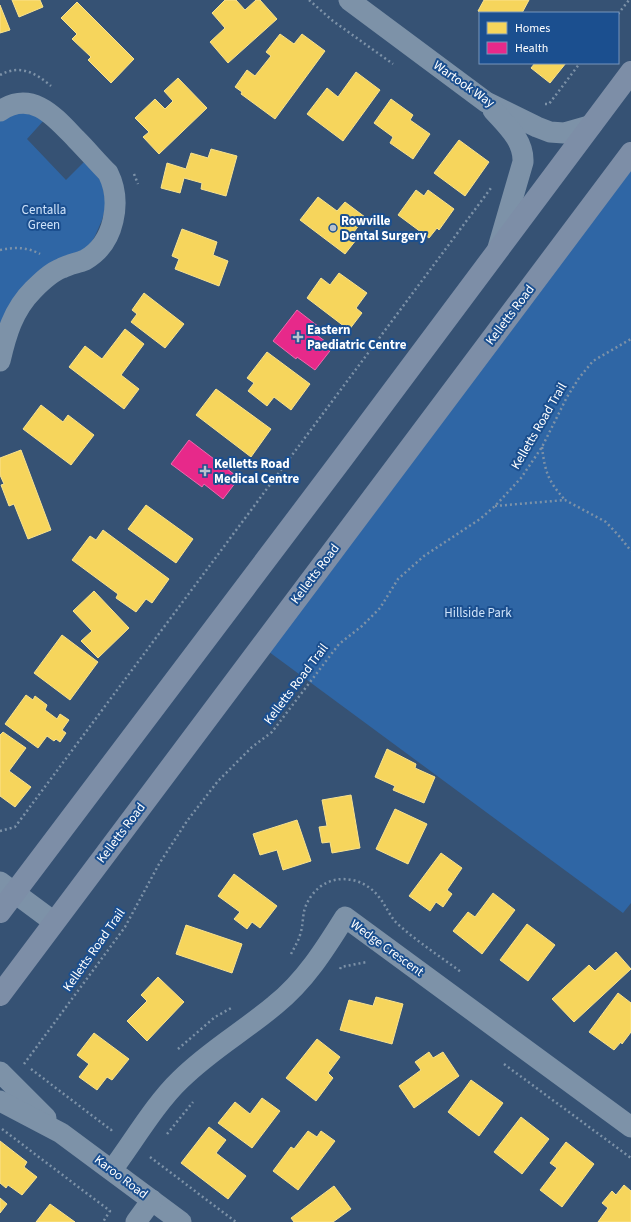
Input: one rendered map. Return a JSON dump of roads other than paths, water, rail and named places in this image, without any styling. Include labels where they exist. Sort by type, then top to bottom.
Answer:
[{"type":"main road","points":[[0,912],[7,887],[342,459],[498,248],[631,72]]},
{"type":"main road","name":"Kelletts Road","points":[[0,995],[631,153]]},
{"type":"street","name":"Wartook Way","points":[[349,0],[486,102],[550,132],[564,133],[592,125]]},
{"type":"street","points":[[486,102],[514,134],[524,152],[524,162],[498,248]]},
{"type":"street","points":[[0,111],[7,107],[25,103],[40,107],[54,115],[108,173],[113,182],[116,202],[116,212],[111,226],[105,240],[96,250],[86,259],[62,268],[50,275],[24,301],[12,319],[0,361]]},
{"type":"street","points":[[7,887],[54,922]]},
{"type":"street","name":"Wedge Crescent","points":[[112,1170],[178,1081],[223,1042],[249,1025],[281,999],[301,980],[323,952],[345,917],[631,1127]]},
{"type":"street","name":"Karoo Road","points":[[6,1078],[61,1133]]},
{"type":"street","name":"Karoo Road","points":[[0,1101],[61,1133],[182,1222]]},
{"type":"street","points":[[136,1222],[152,1200]]},
{"type":"place","name":"Rowville Dental Surgery","points":[[333,228]]},
{"type":"place","name":"Eastern Paediatric Centre","points":[[298,337]]},
{"type":"place","name":"Kelletts Road Medical Centre","points":[[205,471]]},
{"type":"park label","name":"Centalla Green","points":[[44,218]]},
{"type":"park label","name":"Hillside Park","points":[[478,613]]}]
